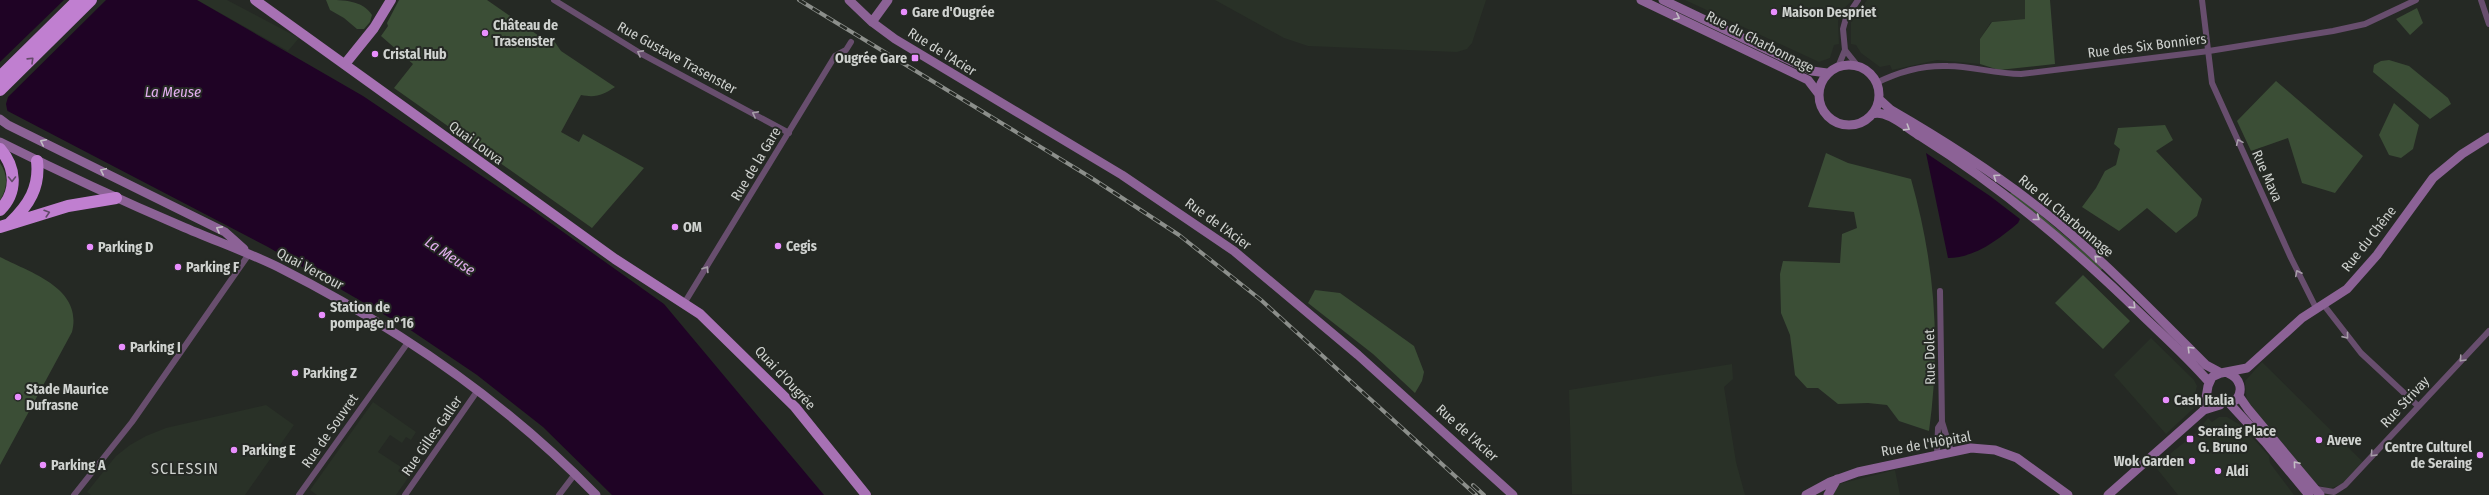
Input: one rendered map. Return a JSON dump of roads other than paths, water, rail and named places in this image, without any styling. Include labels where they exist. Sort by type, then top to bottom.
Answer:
[{"type":"highway","points":[[1,87],[78,0]]},
{"type":"highway","points":[[1,87],[91,0]]},
{"type":"highway","points":[[0,149],[11,165],[13,179],[10,197],[0,210]]},
{"type":"highway","points":[[5,226],[27,205],[35,189],[38,173],[37,160]]},
{"type":"highway","points":[[5,226],[75,205],[116,198]]},
{"type":"main road","name":"Quai Louva","points":[[255,0],[615,259],[685,302]]},
{"type":"main road","points":[[345,64],[374,28],[391,0]]},
{"type":"main road","name":"Rue de l'Acier","points":[[849,0],[872,22],[950,74],[1122,175],[1228,247],[1358,355],[1513,495]]},
{"type":"main road","points":[[872,22],[888,0]]},
{"type":"main road","name":"Rue du Charbonnage","points":[[1641,0],[1808,80],[1818,93],[1823,111],[1837,123],[1856,124],[1872,114],[1883,114],[1934,145],[2000,189],[2043,223],[2112,285],[2208,387]]},
{"type":"main road","name":"Rue du Charbonnage","points":[[1663,0],[1812,71],[1827,74]]},
{"type":"main road","points":[[1838,66],[1857,65],[1872,74],[1876,83],[1879,99],[1872,114]]},
{"type":"main road","name":"Rue du Charbonnage","points":[[1818,93],[1827,74],[1838,66]]},
{"type":"main road","name":"Rue du Charbonnage","points":[[1879,99],[1892,110],[2007,184],[2059,224],[2106,266],[2206,365],[2225,373]]},
{"type":"main road","points":[[0,119],[225,232],[249,254]]},
{"type":"main road","name":"Rue du Chêne","points":[[2239,396],[2240,384],[2247,368],[2295,324],[2320,306],[2339,295],[2359,277],[2421,192],[2440,170],[2489,137]]},
{"type":"main road","name":"Quai Vercour","points":[[0,142],[116,198],[249,254],[319,288],[409,341],[478,390],[575,474],[596,495]]},
{"type":"main road","name":"Quai d'Ougrée","points":[[685,302],[718,330],[774,385],[866,495]]},
{"type":"main road","name":"Rue du Chêne","points":[[2208,387],[2212,377],[2247,368]]},
{"type":"main road","points":[[2225,373],[2234,375],[2240,384]]},
{"type":"main road","points":[[2208,387],[2214,402],[2220,405]]},
{"type":"main road","points":[[2204,410],[2208,387]]},
{"type":"main road","points":[[2109,495],[2204,410],[2220,405],[2230,404],[2239,396],[2315,493]]},
{"type":"main road","points":[[2230,404],[2315,493]]},
{"type":"main road","name":"Rue de l'Hôpital","points":[[1809,494],[1838,478],[1937,454],[1984,448],[2008,454],[2025,464],[2068,495]]},
{"type":"main road","points":[[1828,495],[1838,478]]},
{"type":"street","name":"Rue Gustave Trasenster","points":[[554,0],[640,53],[789,133]]},
{"type":"street","points":[[1838,66],[1846,50],[1844,23],[1858,0]]},
{"type":"street","name":"Rue Mava","points":[[2202,0],[2212,84],[2293,263],[2320,306],[2357,348],[2418,406]]},
{"type":"street","name":"Rue des Six Bonniers","points":[[1876,83],[1887,77],[1924,67],[1948,66],[1998,74],[2021,74],[2209,51],[2365,24],[2416,0]]},
{"type":"street","points":[[2481,0],[2489,24]]},
{"type":"street","name":"Rue de la Gare","points":[[685,302],[835,56],[846,50],[851,42]]},
{"type":"street","points":[[1846,50],[1857,65]]},
{"type":"street","points":[[74,495],[132,422],[249,254]]},
{"type":"street","name":"Rue Dolet","points":[[1940,291],[1942,422],[1951,452]]},
{"type":"street","name":"Rue Strivay","points":[[2315,493],[2336,493],[2345,485],[2489,331]]},
{"type":"street","name":"Rue de Souvret","points":[[299,495],[409,341]]},
{"type":"street","name":"Rue Gilles Galler","points":[[405,495],[478,390]]},
{"type":"street","name":"Rue Dolet","points":[[1937,454],[1938,428],[1942,422]]},
{"type":"street","points":[[559,495],[575,474]]},
{"type":"water","name":"La Meuse","points":[[0,0],[197,0],[363,96],[531,209],[664,304],[824,495],[612,495],[543,427],[477,375],[409,329],[268,247],[0,107]]},
{"type":"water","points":[[1926,153],[1990,196],[2020,219],[2018,223],[1995,241],[1977,251],[1968,255],[1948,258]]},
{"type":"railway","points":[[799,0],[1090,177],[1179,235],[1261,300],[1476,495]]},
{"type":"railway","points":[[1473,485],[1484,495]]},
{"type":"place","name":"Gare d'Ougrée","points":[[904,12]]},
{"type":"place","name":"Maison Despriet","points":[[1774,12]]},
{"type":"place","name":"Château de Trasenster","points":[[485,33]]},
{"type":"place","name":"Cristal Hub","points":[[375,54]]},
{"type":"place","name":"Ougrée Gare","points":[[915,58]]},
{"type":"place","name":"OM","points":[[675,227]]},
{"type":"place","name":"Cegis","points":[[778,246]]},
{"type":"place","name":"Parking D","points":[[90,247]]},
{"type":"place","name":"Parking F","points":[[178,267]]},
{"type":"place","name":"Station de pompage n°16","points":[[322,315]]},
{"type":"place","name":"Parking I","points":[[122,347]]},
{"type":"place","name":"Parking Z","points":[[295,373]]},
{"type":"place","name":"Stade Maurice Dufrasne","points":[[18,397]]},
{"type":"place","name":"Cash Italia","points":[[2166,400]]},
{"type":"place","name":"Seraing Place G. Bruno","points":[[2190,439]]},
{"type":"place","name":"Aveve","points":[[2319,440]]},
{"type":"place","name":"Parking E","points":[[234,450]]},
{"type":"place","name":"Centre Culturel de Seraing","points":[[2480,455]]},
{"type":"place","name":"Wok Garden","points":[[2192,461]]},
{"type":"place","name":"Parking A","points":[[43,465]]},
{"type":"place","name":"Aldi","points":[[2218,471]]},
{"type":"district","name":"SCLESSIN","points":[[185,468]]}]
